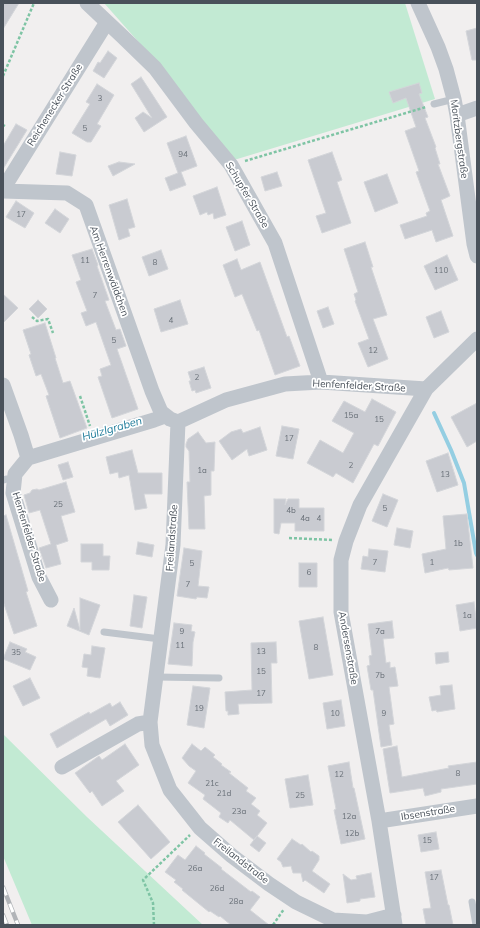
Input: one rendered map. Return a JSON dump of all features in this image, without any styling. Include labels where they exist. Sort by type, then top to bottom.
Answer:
[{"type":"street","name":"Schupfer Straße","points":[[87,3],[155,68],[196,123],[230,165],[275,243],[322,382]]},
{"type":"street","name":"Moritzbergstraße","points":[[418,3],[438,46],[454,99],[464,178],[477,256]]},
{"type":"street","name":"Reichenecker Straße","points":[[3,190],[107,22]]},
{"type":"street","points":[[457,115],[477,108]]},
{"type":"street","name":"Am Herrenwäldchen","points":[[3,190],[67,193],[86,205],[152,391],[161,412],[172,419]]},
{"type":"street","points":[[426,389],[477,339]]},
{"type":"street","name":"Henfenfelder Straße","points":[[51,600],[39,577],[9,479],[28,458],[154,420],[172,419],[226,400],[285,384],[322,382],[426,389]]},
{"type":"street","points":[[3,384],[28,458]]},
{"type":"street","name":"Andersenstraße","points":[[395,920],[380,821],[341,612],[341,560],[346,541],[360,506],[426,389]]},
{"type":"street","name":"Freilandstraße","points":[[172,419],[173,545],[150,722],[152,744],[170,790],[200,828],[232,856],[296,902],[333,920],[367,922],[395,920]]},
{"type":"street","points":[[62,767],[138,724],[150,722]]},
{"type":"street","name":"Ibsenstraße","points":[[380,821],[477,806]]},
{"type":"lane","points":[[434,104],[454,99]]},
{"type":"lane","points":[[104,632],[160,639]]},
{"type":"lane","points":[[155,677],[219,678]]},
{"type":"lane","points":[[472,902],[476,925]]},
{"type":"path","points":[[3,76],[34,3]]},
{"type":"path","points":[[230,165],[434,104]]},
{"type":"path","points":[[32,317],[36,321],[48,319],[53,333]]},
{"type":"path","points":[[80,396],[94,438]]},
{"type":"path","points":[[289,538],[346,541]]},
{"type":"path","points":[[154,925],[153,903],[143,880],[200,828]]},
{"type":"path","points":[[273,925],[291,898]]},
{"type":"green space","points":[[104,3],[405,3],[435,99],[234,160],[151,56]]},
{"type":"green space","points":[[3,734],[87,817],[203,925],[32,925],[3,856]]},
{"type":"building","points":[[3,3],[19,3],[3,29]]},
{"type":"building","points":[[477,28],[477,60],[472,60],[466,31]]},
{"type":"building","points":[[108,51],[117,58],[104,78],[93,71],[98,62],[100,63]]},
{"type":"building","points":[[141,77],[167,117],[144,132],[135,118],[143,112],[152,118],[131,84]]},
{"type":"building","points":[[419,83],[422,93],[419,94],[428,117],[425,118],[436,147],[435,148],[440,164],[438,164],[450,196],[441,200],[453,236],[436,242],[432,230],[405,239],[400,225],[427,216],[426,213],[430,211],[416,172],[419,171],[405,131],[416,127],[406,98],[393,103],[389,92]]},
{"type":"building","points":[[97,84],[114,95],[97,124],[101,126],[91,142],[87,142],[72,133],[90,104],[86,102]]},
{"type":"building","points":[[16,124],[27,130],[3,169],[3,146]]},
{"type":"building","points":[[186,136],[197,166],[181,172],[186,185],[170,191],[165,178],[178,173],[167,143]]},
{"type":"building","points":[[60,152],[76,155],[72,176],[56,174]]},
{"type":"building","points":[[332,152],[342,180],[337,182],[351,223],[322,233],[316,216],[326,213],[308,160]]},
{"type":"building","points":[[119,162],[135,164],[113,176],[108,166]]},
{"type":"building","points":[[277,172],[282,186],[265,191],[261,177]]},
{"type":"building","points":[[387,174],[398,203],[375,212],[364,182]]},
{"type":"building","points":[[217,187],[226,215],[214,219],[213,213],[208,215],[207,212],[200,215],[193,196]]},
{"type":"building","points":[[127,199],[135,227],[128,229],[130,236],[119,240],[109,205]]},
{"type":"building","points":[[16,201],[34,213],[25,228],[6,217]]},
{"type":"building","points":[[55,209],[69,219],[60,233],[45,223]]},
{"type":"building","points":[[242,221],[250,245],[235,251],[226,227]]},
{"type":"building","points":[[365,242],[373,267],[371,267],[387,315],[373,319],[388,359],[368,367],[358,343],[369,339],[355,301],[354,294],[358,292],[344,249]]},
{"type":"building","points":[[92,249],[109,300],[105,301],[116,330],[120,329],[126,346],[117,349],[138,409],[112,418],[98,377],[102,376],[100,369],[111,365],[96,322],[86,326],[81,313],[87,311],[76,282],[81,280],[72,255]]},
{"type":"building","points":[[161,250],[168,269],[149,276],[142,257]]},
{"type":"building","points":[[447,255],[458,280],[435,290],[424,266]]},
{"type":"building","points":[[237,259],[241,270],[260,262],[287,337],[289,336],[300,366],[275,375],[259,330],[257,331],[242,294],[235,297],[223,265]]},
{"type":"building","points":[[3,294],[18,308],[3,323]]},
{"type":"building","points":[[38,300],[47,309],[38,318],[29,309]]},
{"type":"building","points":[[180,300],[188,324],[161,332],[154,309]]},
{"type":"building","points":[[328,307],[334,324],[323,328],[317,311]]},
{"type":"building","points":[[441,311],[449,332],[434,338],[426,317]]},
{"type":"building","points":[[45,323],[63,383],[70,381],[87,428],[60,438],[46,396],[49,395],[41,374],[36,376],[23,330]]},
{"type":"building","points":[[204,367],[211,388],[196,393],[195,390],[192,391],[188,372]]},
{"type":"building","points":[[372,399],[396,412],[378,446],[374,444],[353,483],[336,473],[333,477],[307,463],[320,440],[343,453],[354,433],[332,421],[344,401],[365,412]]},
{"type":"building","points":[[477,403],[477,441],[467,447],[451,417]]},
{"type":"building","points":[[282,426],[299,429],[293,459],[276,456]]},
{"type":"building","points":[[260,427],[267,450],[249,456],[247,449],[232,460],[219,441],[231,432],[241,429],[243,433]]},
{"type":"building","points":[[198,432],[206,443],[215,442],[214,471],[211,471],[211,495],[204,496],[205,529],[189,529],[187,482],[190,482],[189,451],[186,444],[188,439]]},
{"type":"building","points":[[132,450],[138,473],[162,473],[162,494],[144,494],[147,508],[135,510],[129,475],[119,478],[118,472],[110,474],[106,457]]},
{"type":"building","points":[[448,453],[458,485],[437,492],[426,461]]},
{"type":"building","points":[[68,462],[73,477],[63,480],[58,465]]},
{"type":"building","points":[[66,482],[75,512],[61,516],[68,541],[56,545],[61,564],[46,568],[39,548],[51,544],[40,510],[29,513],[24,495],[30,493],[32,490],[39,490]]},
{"type":"building","points":[[383,494],[398,500],[387,527],[372,521]]},
{"type":"building","points":[[274,499],[286,499],[285,505],[288,499],[299,499],[299,508],[324,508],[324,531],[295,531],[295,523],[281,523],[279,534],[274,533]]},
{"type":"building","points":[[467,514],[473,568],[449,570],[448,568],[425,573],[422,554],[446,549],[443,516]]},
{"type":"building","points":[[6,515],[28,591],[26,592],[37,626],[14,634],[3,601],[3,516]]},
{"type":"building","points":[[397,528],[413,531],[410,548],[394,545]]},
{"type":"building","points":[[138,542],[154,545],[152,557],[136,554]]},
{"type":"building","points":[[81,544],[103,544],[103,556],[110,556],[109,570],[92,570],[92,562],[81,562]]},
{"type":"building","points":[[184,548],[202,551],[198,586],[209,587],[207,598],[197,597],[196,599],[177,596]]},
{"type":"building","points":[[369,549],[388,551],[385,572],[361,569],[363,556],[368,557]]},
{"type":"building","points":[[299,563],[317,563],[317,587],[299,587]]},
{"type":"building","points":[[134,595],[147,597],[142,628],[130,626]]},
{"type":"building","points":[[80,598],[100,605],[89,635],[67,626],[74,608],[80,630]]},
{"type":"building","points":[[474,602],[477,628],[460,631],[456,605]]},
{"type":"building","points":[[323,617],[333,675],[309,679],[299,621]]},
{"type":"building","points":[[392,621],[394,638],[383,639],[386,663],[390,662],[390,668],[395,667],[398,686],[389,687],[394,724],[389,725],[392,745],[381,747],[373,690],[371,690],[367,666],[370,665],[369,656],[372,655],[368,624]]},
{"type":"building","points":[[174,623],[192,625],[191,631],[195,632],[192,666],[168,664]]},
{"type":"building","points":[[10,642],[27,649],[25,652],[36,657],[30,670],[3,659]]},
{"type":"building","points":[[276,642],[277,663],[271,663],[272,703],[238,704],[239,714],[228,715],[228,711],[226,711],[225,692],[252,690],[251,643]]},
{"type":"building","points":[[92,646],[105,648],[100,678],[87,676],[88,668],[82,667],[84,654],[91,655]]},
{"type":"building","points":[[448,652],[449,662],[436,664],[435,653]]},
{"type":"building","points":[[30,678],[40,698],[23,706],[13,686]]},
{"type":"building","points":[[452,685],[455,709],[437,712],[436,710],[432,711],[429,697],[441,695],[440,686]]},
{"type":"building","points":[[193,686],[210,688],[204,728],[187,725]]},
{"type":"building","points":[[341,700],[345,726],[327,729],[323,703]]},
{"type":"building","points":[[120,702],[128,715],[110,726],[106,719],[57,748],[50,734],[89,712],[90,714],[110,703],[112,707]]},
{"type":"building","points":[[125,744],[139,765],[116,781],[124,791],[102,806],[92,791],[90,793],[75,773],[99,756],[102,760]]},
{"type":"building","points":[[192,744],[201,751],[205,747],[215,755],[213,757],[231,772],[229,773],[248,788],[246,791],[256,798],[251,804],[260,811],[257,815],[267,823],[254,840],[230,820],[228,823],[219,817],[221,813],[203,799],[205,795],[188,783],[196,771],[182,758]]},
{"type":"building","points":[[397,746],[402,777],[449,768],[448,766],[477,762],[477,784],[441,789],[441,792],[425,796],[423,788],[390,793],[383,749]]},
{"type":"building","points":[[349,762],[353,788],[365,839],[341,844],[334,810],[336,809],[328,766]]},
{"type":"building","points":[[308,775],[313,805],[290,808],[285,779]]},
{"type":"building","points":[[138,805],[170,842],[151,859],[118,822]]},
{"type":"building","points":[[436,832],[439,849],[421,852],[418,835]]},
{"type":"building","points":[[257,836],[266,843],[259,852],[250,845]]},
{"type":"building","points":[[292,839],[319,856],[319,860],[312,871],[330,884],[324,893],[305,880],[303,882],[301,873],[293,873],[291,866],[283,867],[281,862],[277,859]]},
{"type":"building","points":[[196,846],[222,868],[221,869],[260,897],[250,910],[269,925],[231,925],[220,916],[219,917],[210,911],[209,912],[174,882],[176,880],[165,872],[178,855],[185,860]]},
{"type":"building","points":[[441,870],[453,925],[426,925],[423,909],[431,908],[425,872]]},
{"type":"building","points":[[371,873],[375,897],[347,903],[343,874],[351,880],[357,879],[356,876]]},
{"type":"waterway","name":"Hülzlgraben","points":[[434,413],[464,483],[477,555]]},
{"type":"railway","points":[[3,887],[18,925]]},
{"type":"railway","points":[[3,915],[7,925]]}]
